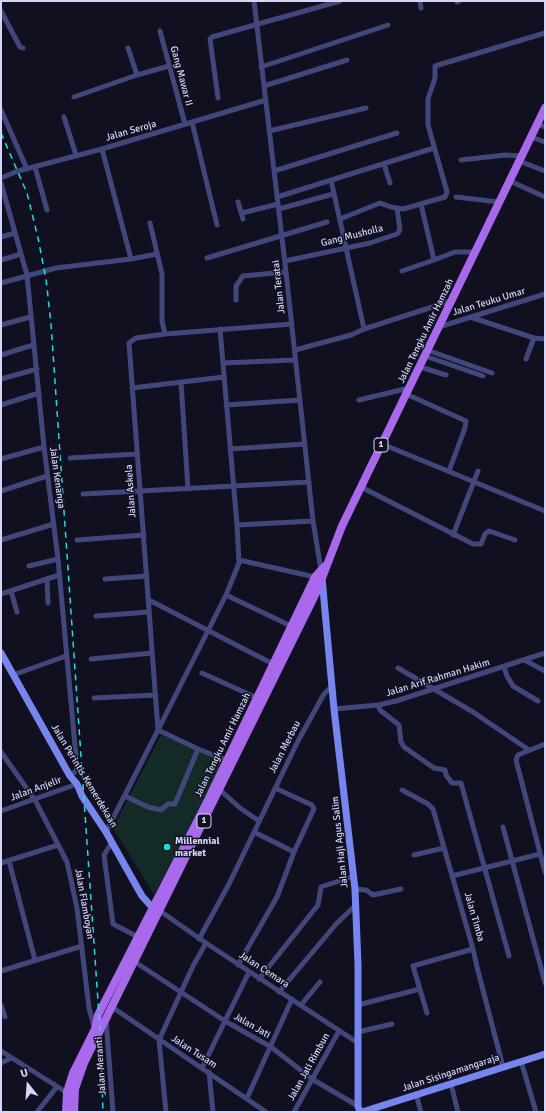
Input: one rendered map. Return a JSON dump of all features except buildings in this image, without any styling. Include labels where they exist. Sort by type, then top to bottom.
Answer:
[{"type":"main road","name":"Jalan Tengku Amir Hamzah","points":[[66,1112],[67,1092],[73,1074],[95,1029],[98,1015],[138,937],[157,909],[220,790],[230,761],[257,698],[291,626],[326,564],[342,526],[531,137],[541,126],[545,108]]},
{"type":"main road","name":"Jalan Tengku Amir Hamzah","points":[[74,1112],[74,1098],[84,1063],[135,962],[157,909],[319,575]]},
{"type":"street","name":"Jalan Teratai","points":[[254,1],[285,261],[319,575]]},
{"type":"street","points":[[218,98],[210,39],[218,35],[340,1]]},
{"type":"street","points":[[420,1],[421,8]]},
{"type":"street","points":[[1,11],[20,47],[23,48]]},
{"type":"street","points":[[261,67],[388,26]]},
{"type":"street","name":"Gang Mawar II","points":[[160,32],[185,124]]},
{"type":"street","points":[[340,219],[380,203],[404,209],[446,197],[447,195],[428,125],[428,99],[435,78],[434,66],[545,33]]},
{"type":"street","points":[[128,48],[137,75]]},
{"type":"street","points":[[264,86],[347,60]]},
{"type":"street","points":[[74,97],[137,75],[169,66]]},
{"type":"street","name":"Jalan Seroja","points":[[1,178],[27,169],[102,149],[266,100]]},
{"type":"street","points":[[269,131],[366,108]]},
{"type":"street","points":[[1,110],[27,169]]},
{"type":"street","points":[[64,117],[76,155]]},
{"type":"street","points":[[192,122],[217,225]]},
{"type":"street","points":[[274,171],[397,133]]},
{"type":"street","points":[[531,137],[545,142]]},
{"type":"street","points":[[277,197],[434,148]]},
{"type":"street","points":[[102,149],[131,259]]},
{"type":"street","points":[[461,160],[505,155],[521,158],[545,171]]},
{"type":"street","points":[[384,164],[390,183]]},
{"type":"street","points":[[35,167],[47,210]]},
{"type":"street","points":[[330,180],[364,329]]},
{"type":"street","points":[[510,181],[545,197]]},
{"type":"street","name":"Jalan Kenanga","points":[[1,183],[27,275],[47,476],[58,559],[77,768],[76,771],[70,776]]},
{"type":"street","points":[[242,213],[278,207],[333,194]]},
{"type":"street","points":[[456,197],[499,202]]},
{"type":"street","points":[[238,202],[243,219]]},
{"type":"street","points":[[421,204],[434,260]]},
{"type":"street","points":[[1,206],[7,205]]},
{"type":"street","name":"Gang Musholla","points":[[285,261],[370,243],[399,232],[397,208]]},
{"type":"street","points":[[207,258],[327,222]]},
{"type":"street","points":[[150,223],[162,274],[162,321],[165,334]]},
{"type":"street","points":[[1,237],[15,233]]},
{"type":"street","points":[[402,272],[455,252],[475,252]]},
{"type":"street","points":[[1,260],[21,254]]},
{"type":"street","points":[[1,283],[56,268],[131,259],[157,254]]},
{"type":"street","points":[[236,300],[236,286],[243,276],[249,274],[286,272]]},
{"type":"street","name":"Jalan Teuku Umar","points":[[439,327],[545,294]]},
{"type":"street","points":[[294,350],[351,335],[364,329],[451,301]]},
{"type":"street","points":[[1,324],[30,317]]},
{"type":"street","points":[[470,317],[534,338],[545,339]]},
{"type":"street","name":"Jalan Askela","points":[[158,730],[132,388],[130,341],[136,338],[165,334],[292,324]]},
{"type":"street","name":"Jalan Askela","points":[[106,832],[226,595],[239,560],[220,330]]},
{"type":"street","points":[[526,359],[534,338]]},
{"type":"street","points":[[1,354],[33,345]]},
{"type":"street","points":[[426,353],[492,373]]},
{"type":"street","points":[[426,353],[483,376]]},
{"type":"street","points":[[223,364],[295,360]]},
{"type":"street","points":[[420,367],[446,375]]},
{"type":"street","points":[[1,379],[37,369]]},
{"type":"street","points":[[132,388],[224,376]]},
{"type":"street","points":[[181,382],[188,489]]},
{"type":"street","points":[[359,400],[408,391],[466,421],[450,471]]},
{"type":"street","points":[[1,405],[38,393]]},
{"type":"street","points":[[226,405],[300,400]]},
{"type":"street","points":[[230,449],[305,444]]},
{"type":"street","points":[[382,444],[545,511]]},
{"type":"street","points":[[1,459],[44,447]]},
{"type":"street","points":[[70,458],[137,454]]},
{"type":"street","points":[[453,535],[478,471]]},
{"type":"street","points":[[1,491],[47,476]]},
{"type":"street","points":[[83,494],[309,482]]},
{"type":"street","points":[[361,487],[453,535],[478,546],[484,541],[485,534],[490,531],[515,540]]},
{"type":"street","points":[[237,525],[313,521]]},
{"type":"street","points":[[1,540],[54,524]]},
{"type":"street","points":[[77,540],[144,535]]},
{"type":"street","points":[[29,566],[58,559]]},
{"type":"street","points":[[239,560],[319,575]]},
{"type":"street","points":[[1,594],[59,575]]},
{"type":"street","name":"Jalan Haji Agus Salim","points":[[319,575],[355,889],[360,1110]]},
{"type":"street","points":[[105,579],[147,576]]},
{"type":"street","points":[[47,580],[48,603]]},
{"type":"street","points":[[11,590],[17,612]]},
{"type":"street","points":[[226,595],[291,626]]},
{"type":"street","points":[[148,600],[273,664]]},
{"type":"street","points":[[96,616],[149,612]]},
{"type":"street","name":"Jalan Perintis Kemerdekaan","points":[[1,653],[70,776],[77,784],[82,796],[106,832],[142,896],[157,909]]},
{"type":"street","name":"Jalan Arif Rahman Hakim","points":[[334,709],[378,705],[434,690],[545,653]]},
{"type":"street","points":[[91,659],[152,654]]},
{"type":"street","points":[[13,675],[66,656]]},
{"type":"street","points":[[524,660],[545,671]]},
{"type":"street","points":[[504,667],[513,686],[538,701]]},
{"type":"street","points":[[398,668],[473,712],[529,750]]},
{"type":"street","points":[[202,673],[257,698]]},
{"type":"street","name":"Jalan Merbau","points":[[199,939],[229,884],[275,788],[324,694],[332,686]]},
{"type":"street","points":[[94,698],[156,695]]},
{"type":"street","points":[[378,705],[380,710],[399,725],[401,742],[404,747],[434,768],[445,770],[446,775],[452,783],[461,783],[486,868],[509,956]]},
{"type":"street","points":[[158,730],[198,749],[230,761]]},
{"type":"street","points":[[545,744],[518,755],[516,760],[545,872]]},
{"type":"street","points":[[125,796],[148,807],[161,810],[168,804],[175,804],[198,749]]},
{"type":"street","name":"Jalan Flamboyan","points":[[1,752],[35,800],[67,862],[78,908],[89,1008],[95,1029]]},
{"type":"street","name":"Jalan Anjelir","points":[[1,811],[77,784]]},
{"type":"street","points":[[238,965],[277,897],[294,852],[314,809],[313,806],[275,788]]},
{"type":"street","points":[[220,790],[240,808],[259,821]]},
{"type":"street","name":"Jalan Timba","points":[[402,790],[432,807],[474,949],[477,967],[503,1067]]},
{"type":"street","points":[[504,827],[545,983]]},
{"type":"street","points":[[254,832],[294,852]]},
{"type":"street","points":[[112,842],[104,855],[113,924],[138,937]]},
{"type":"street","points":[[1,863],[58,845]]},
{"type":"street","points":[[414,855],[444,848]]},
{"type":"street","points":[[452,876],[512,862],[541,852]]},
{"type":"street","points":[[9,860],[35,960]]},
{"type":"street","points":[[259,979],[318,906],[321,887],[354,876]]},
{"type":"street","points":[[355,889],[366,890],[373,895],[401,889]]},
{"type":"street","points":[[279,992],[337,923],[356,905]]},
{"type":"street","name":"Jalan Cemara","points":[[157,909],[248,972],[358,1043]]},
{"type":"street","points":[[166,1112],[159,1040],[206,943]]},
{"type":"street","points":[[1,970],[82,946]]},
{"type":"street","points":[[427,1012],[413,966],[474,949]]},
{"type":"street","name":"Jalan Jati","points":[[135,962],[225,1021],[271,1047],[312,1079],[360,1110]]},
{"type":"street","points":[[202,1068],[248,972]]},
{"type":"street","points":[[301,1005],[320,982]]},
{"type":"street","points":[[358,1005],[420,989]]},
{"type":"street","points":[[247,1098],[292,999]]},
{"type":"street","points":[[1,1005],[6,1017]]},
{"type":"street","name":"Jalan Tusam","points":[[112,1006],[159,1040],[247,1098],[257,1109],[266,1112]]},
{"type":"street","name":"Jalan Meranti","points":[[106,1018],[113,1112]]},
{"type":"street","points":[[358,1032],[392,1024]]},
{"type":"street","name":"Jalan Jati Rimbun","points":[[294,1112],[340,1031]]},
{"type":"street","points":[[1,1051],[54,1083],[74,1098]]},
{"type":"street","name":"Jalan Sisingamangaraja","points":[[360,1110],[451,1084],[545,1054]]},
{"type":"street","points":[[1,1063],[11,1058]]},
{"type":"street","points":[[521,1061],[536,1112]]},
{"type":"street","points":[[209,1072],[213,1112]]},
{"type":"street","points":[[37,1112],[56,1088],[54,1083]]},
{"type":"street","points":[[451,1084],[458,1112]]},
{"type":"street","points":[[416,1094],[421,1112]]},
{"type":"green space","points":[[161,735],[224,761],[154,895],[113,828]]},
{"type":"railway","points":[[1,133],[27,193],[46,279],[51,324],[100,1030],[103,1112]]},
{"type":"place","name":"Millennial market","points":[[167,847]]}]
